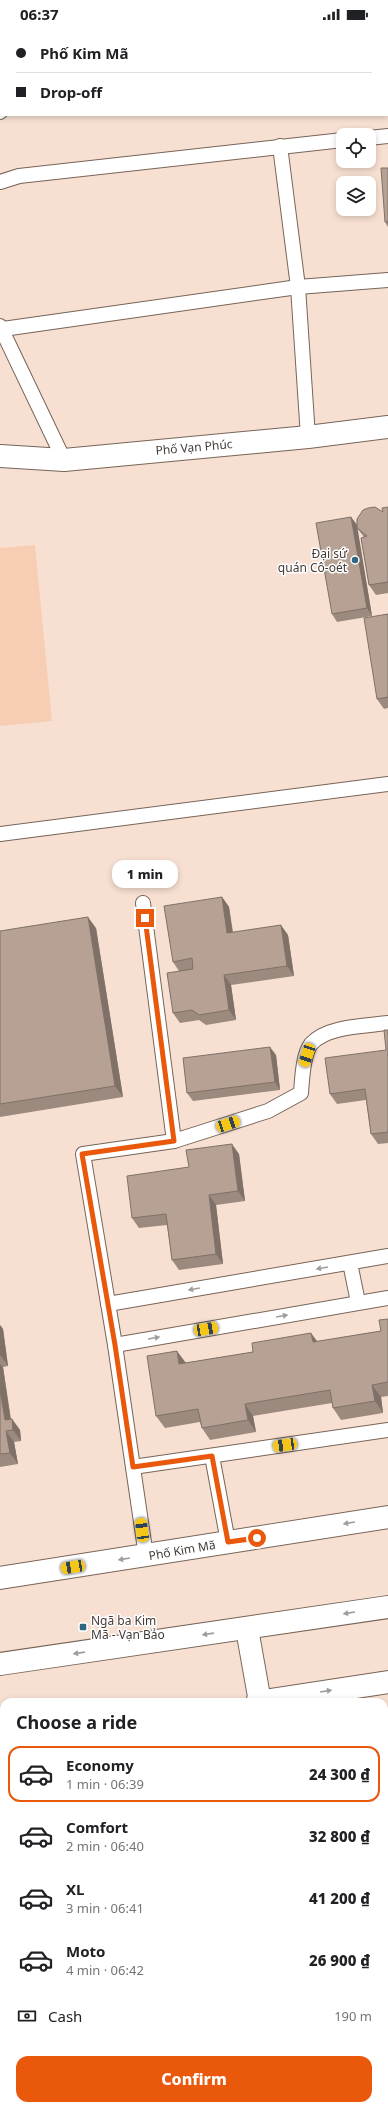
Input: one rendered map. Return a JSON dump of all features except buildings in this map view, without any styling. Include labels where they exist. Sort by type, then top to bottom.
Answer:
[{"type":"main road","name":"Phố Vạn Phúc","points":[[0,456],[64,460],[308,437],[388,427]]},
{"type":"main road","name":"Phố Kim Mã","points":[[0,1578],[388,1517]]},
{"type":"main road","points":[[0,1664],[247,1629],[388,1607]]},
{"type":"main road","points":[[247,1629],[257,1698]]},
{"type":"main road","points":[[284,1698],[388,1682]]},
{"type":"lane","points":[[376,137],[388,136]]},
{"type":"lane","points":[[0,182],[18,176],[336,141]]},
{"type":"lane","points":[[280,146],[298,287],[308,437]]},
{"type":"lane","points":[[64,460],[1,327],[298,287],[388,280]]},
{"type":"lane","points":[[0,834],[388,784]]},
{"type":"lane","points":[[144,903],[174,1141]]},
{"type":"lane","points":[[146,1556],[115,1345],[82,1154],[174,1141],[268,1111],[301,1093],[304,1066],[311,1045],[326,1032],[388,1023]]},
{"type":"lane","points":[[108,1304],[388,1256]]},
{"type":"lane","points":[[350,1263],[358,1302]]},
{"type":"lane","points":[[115,1345],[388,1298]]},
{"type":"lane","points":[[133,1467],[388,1430]]},
{"type":"lane","points":[[212,1456],[228,1542]]},
{"type":"shaded area","points":[[35,545],[52,721],[0,726],[0,548]]},
{"type":"place","name":"Đại sứ quán Cô-oét","points":[[355,560]]},
{"type":"place","name":"Ngã ba Kim Mã - Vạn Bảo","points":[[83,1627]]},
{"type":"route","points":[[145,918],[174,1141],[82,1154],[115,1345],[133,1467],[212,1456],[228,1542],[257,1538]]}]
